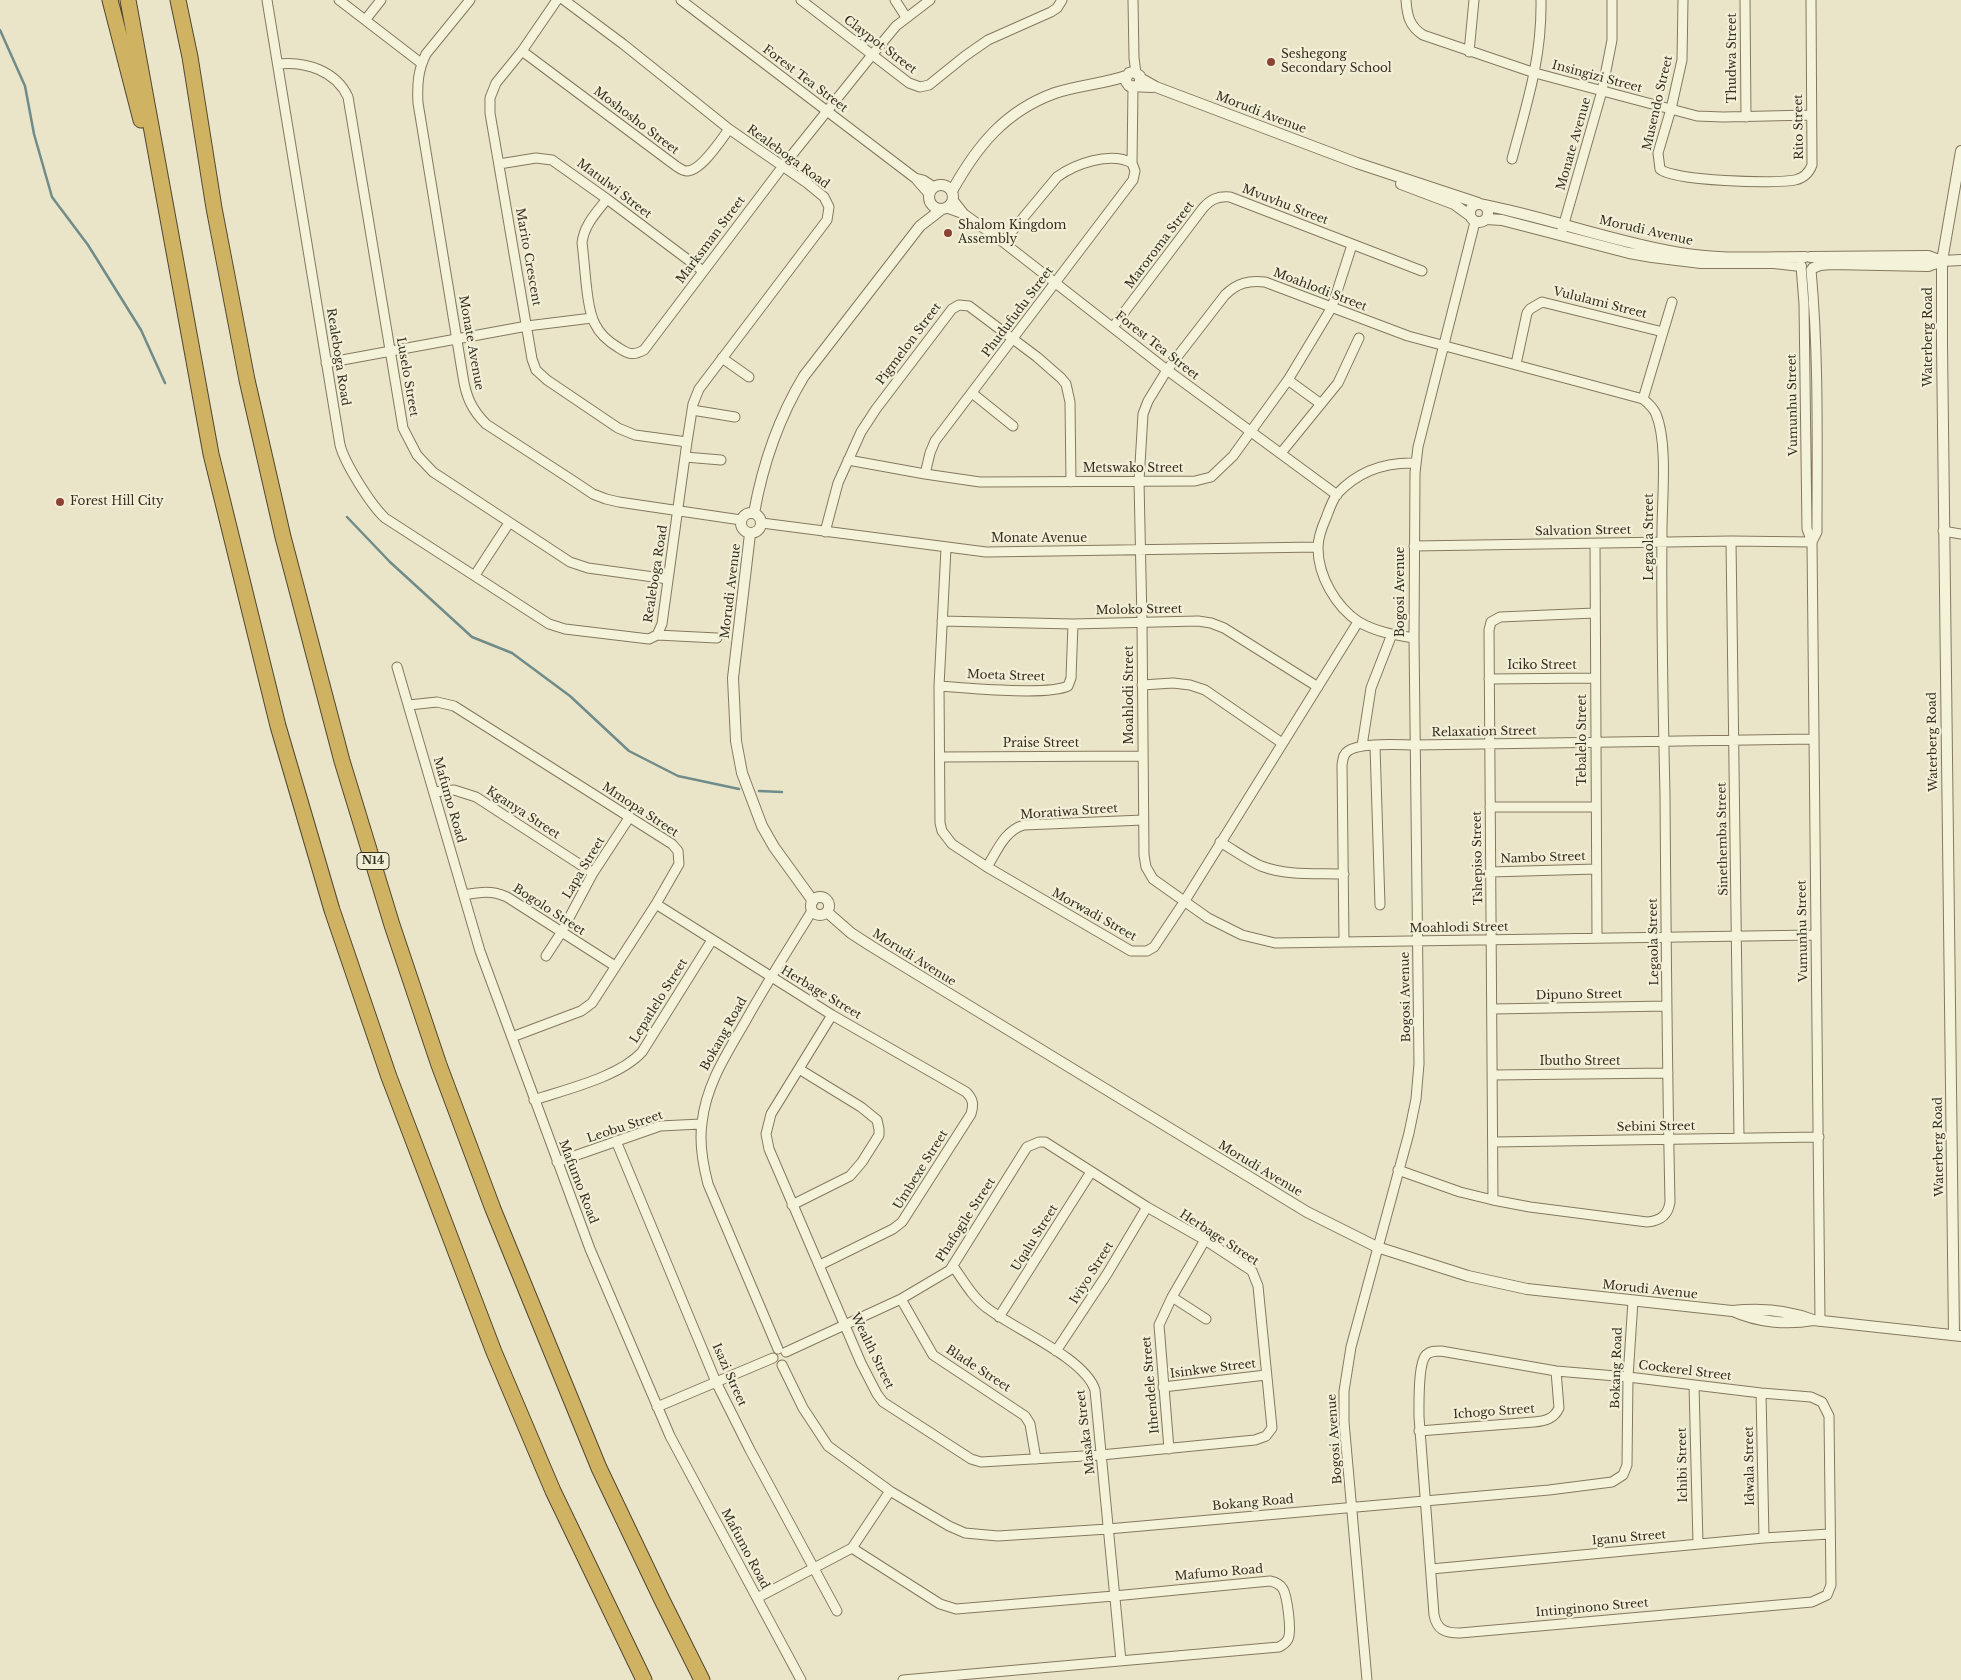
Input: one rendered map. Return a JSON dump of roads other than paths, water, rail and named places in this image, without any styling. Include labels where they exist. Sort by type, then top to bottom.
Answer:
[{"type":"highway","points":[[110,0],[168,221]]},
{"type":"highway","points":[[128,0],[215,473],[278,726],[332,910],[389,1078],[494,1352],[553,1491],[644,1680]]},
{"type":"highway","name":"N14","points":[[178,0],[190,57],[217,227],[247,380],[283,537],[342,761],[392,925],[439,1065],[500,1227],[599,1468],[702,1680]]},
{"type":"highway","points":[[188,0],[191,23],[190,57]]},
{"type":"street","name":"Realeboga Road","points":[[267,0],[341,450],[347,463],[385,518],[549,624],[558,628],[645,640],[657,635],[662,624],[686,442],[698,389],[827,220],[829,207],[824,197],[730,129],[564,0]]},
{"type":"street","points":[[339,0],[422,63]]},
{"type":"street","points":[[366,19],[381,0]]},
{"type":"street","name":"Monate Avenue","points":[[470,0],[426,54],[418,78],[418,103],[466,394],[473,409],[486,424],[593,494],[619,502],[741,520]]},
{"type":"street","name":"Marito Crescent","points":[[557,0],[522,51],[496,83],[490,98],[499,164],[532,359],[536,370],[546,380],[626,432],[686,442]]},
{"type":"street","name":"Forest Tea Street","points":[[681,0],[915,178],[923,180],[941,197],[1003,242],[1167,370],[1337,495]]},
{"type":"street","name":"Claypot Street","points":[[801,0],[916,87],[928,85],[988,40],[1050,12],[1057,8],[1062,0]]},
{"type":"street","points":[[895,0],[906,17]]},
{"type":"street","name":"Marksman Street","points":[[607,199],[588,223],[583,233],[582,243],[592,318],[599,332],[609,342],[628,354],[639,353],[644,350],[783,166],[872,54],[906,17],[930,0]]},
{"type":"street","points":[[1003,242],[1062,173],[1071,168],[1096,161],[1117,159],[1133,167],[1133,0]]},
{"type":"street","name":"Insingizi Street","points":[[1406,0],[1408,18],[1416,30],[1469,52],[1535,73],[1688,114],[1708,117],[1811,115]]},
{"type":"street","points":[[1469,52],[1474,0]]},
{"type":"street","points":[[1512,159],[1535,73],[1541,30],[1541,0]]},
{"type":"street","name":"Monate Avenue","points":[[1561,234],[1602,91],[1612,40],[1612,0]]},
{"type":"street","name":"Musendo Street","points":[[1671,175],[1660,169],[1658,153],[1671,109],[1682,55],[1683,0]]},
{"type":"street","name":"Thudwa Street","points":[[1745,0],[1746,116]]},
{"type":"street","name":"Rito Street","points":[[1671,175],[1714,180],[1785,181],[1800,178],[1810,170],[1812,165],[1810,0]]},
{"type":"street","name":"Moshosho Street","points":[[522,51],[684,171],[692,170],[703,163],[730,129]]},
{"type":"street","name":"Luselo Street","points":[[278,64],[298,63],[315,68],[339,84],[348,97],[403,428],[417,455],[433,472],[570,562],[579,566],[668,579]]},
{"type":"street","name":"Morudi Avenue","points":[[754,513],[764,465],[772,441],[791,398],[804,376],[982,144],[1016,112],[1054,94],[1109,82],[1133,80],[1358,163],[1481,204],[1682,254],[1808,264]]},
{"type":"street","name":"Waterberg Road","points":[[1957,1336],[1943,530],[1942,261],[1961,151]]},
{"type":"street","name":"Matulwi Street","points":[[499,164],[536,158],[552,160],[703,271]]},
{"type":"street","name":"Morudi Avenue","points":[[1358,163],[1414,190],[1454,204],[1472,218]]},
{"type":"street","name":"Phudufudu Street","points":[[925,474],[930,453],[936,441],[1133,180],[1133,167]]},
{"type":"street","name":"Mvuvhu Street","points":[[1208,202],[1218,197],[1230,197],[1422,271]]},
{"type":"street","name":"Maroroma Street","points":[[1113,327],[1208,202]]},
{"type":"street","points":[[1481,204],[1488,210],[1486,219],[1481,222],[1472,218],[1470,209],[1481,204]]},
{"type":"street","name":"Bogosi Avenue","points":[[1367,1680],[1344,1422],[1345,1384],[1351,1347],[1413,1116],[1418,1082],[1414,638],[1416,463],[1418,447],[1472,218]]},
{"type":"street","name":"Morudi Avenue","points":[[1486,219],[1502,220],[1561,234],[1629,253],[1701,263],[1808,264],[1942,261]]},
{"type":"street","points":[[1332,307],[1352,245]]},
{"type":"street","points":[[1942,261],[1961,260]]},
{"type":"street","name":"Vumunhu Street","points":[[1808,264],[1804,304],[1807,529],[1812,542],[1815,935],[1819,1137],[1817,1320]]},
{"type":"street","name":"Moahlodi Street","points":[[1643,399],[1443,346],[1381,326],[1265,282],[1249,281],[1240,283],[1225,295],[1167,370],[1148,401],[1143,414],[1138,481],[1142,622],[1142,820],[1144,855],[1149,873],[1160,885],[1226,928],[1260,940],[1288,943],[1815,935]]},
{"type":"street","name":"Vululami Street","points":[[1516,364],[1527,313],[1530,308],[1542,302],[1663,332]]},
{"type":"street","points":[[1643,399],[1672,302]]},
{"type":"street","name":"Pigmelon Street","points":[[825,532],[835,492],[862,432],[876,409],[952,309],[959,305],[969,306],[1062,378],[1068,390],[1071,482]]},
{"type":"street","name":"Metswako Street","points":[[848,460],[980,482],[1195,481],[1211,476],[1233,456],[1251,432],[1288,380],[1332,307]]},
{"type":"street","points":[[326,362],[527,326],[592,318]]},
{"type":"street","points":[[1281,453],[1338,383],[1360,338]]},
{"type":"street","points":[[722,358],[749,376]]},
{"type":"street","points":[[1288,380],[1321,404]]},
{"type":"street","points":[[972,393],[1014,426]]},
{"type":"street","name":"Legaola Street","points":[[1398,1170],[1460,1192],[1550,1210],[1647,1222],[1663,1217],[1669,1208],[1662,455],[1660,432],[1654,410],[1643,399]]},
{"type":"street","points":[[692,410],[735,416]]},
{"type":"street","points":[[685,457],[722,460]]},
{"type":"street","points":[[1414,638],[1379,631],[1358,622],[1333,595],[1321,566],[1318,547],[1329,508],[1337,495],[1356,478],[1379,466],[1416,463]]},
{"type":"street","points":[[754,513],[759,516],[762,523],[759,530],[750,534],[743,529],[741,520],[746,514],[754,513]]},
{"type":"street","points":[[475,575],[509,523]]},
{"type":"street","name":"Monate Avenue","points":[[762,523],[946,548],[1009,553],[1318,547]]},
{"type":"street","points":[[1943,530],[1961,534]]},
{"type":"street","name":"Morudi Avenue","points":[[750,534],[733,678],[736,741],[742,773],[762,826],[813,906],[819,898],[825,899],[829,905],[827,912],[846,929],[870,946],[1307,1212],[1377,1247],[1495,1283],[1550,1293],[1732,1311],[1746,1317],[1771,1321],[1797,1323],[1817,1320],[1957,1336]]},
{"type":"street","name":"Salvation Street","points":[[1414,546],[1731,541],[1812,542]]},
{"type":"street","name":"Sinethemba Street","points":[[1731,541],[1739,1137]]},
{"type":"street","name":"Tebalelo Street","points":[[1595,544],[1597,937]]},
{"type":"street","name":"Morwadi Street","points":[[946,548],[939,686],[940,823],[942,831],[952,844],[987,867],[1131,952],[1146,952],[1154,947],[1358,622]]},
{"type":"street","name":"Tshepiso Street","points":[[1493,1200],[1489,630],[1491,622],[1504,617],[1595,613]]},
{"type":"street","name":"Moloko Street","points":[[942,621],[1073,624],[1198,621],[1218,625],[1318,687]]},
{"type":"street","name":"Moeta Street","points":[[939,686],[1045,690],[1064,688],[1068,686],[1071,678],[1073,624]]},
{"type":"street","points":[[1344,942],[1343,758],[1349,750],[1362,746],[1371,688],[1392,634]]},
{"type":"street","points":[[657,635],[717,638]]},
{"type":"street","name":"Mafumo Road","points":[[397,667],[480,951],[590,1249],[682,1459],[801,1680]]},
{"type":"street","name":"Iciko Street","points":[[1489,679],[1595,678]]},
{"type":"street","points":[[1142,686],[1190,684],[1205,690],[1282,743]]},
{"type":"street","name":"Mmopa Street","points":[[409,705],[437,702],[454,706],[672,844],[680,857],[679,864],[656,904],[589,1006],[581,1011],[512,1037]]},
{"type":"street","name":"Relaxation Street","points":[[1362,746],[1813,740]]},
{"type":"street","points":[[1375,746],[1380,905]]},
{"type":"street","name":"Praise Street","points":[[940,757],[1142,756]]},
{"type":"street","name":"Kganya Street","points":[[434,792],[454,790],[476,797],[594,873]]},
{"type":"street","points":[[1490,807],[1596,807]]},
{"type":"street","name":"Lapa Street","points":[[546,956],[594,873],[630,818]]},
{"type":"street","name":"Moratiwa Street","points":[[987,867],[1005,838],[1017,827],[1024,825],[1142,820]]},
{"type":"street","points":[[1220,842],[1260,866],[1273,870],[1298,873],[1344,874]]},
{"type":"street","name":"Nambo Street","points":[[1490,872],[1596,869]]},
{"type":"street","name":"Bogolo Street","points":[[464,895],[484,891],[498,893],[507,897],[615,966]]},
{"type":"street","name":"Herbage Street","points":[[656,904],[832,1015],[966,1092],[973,1102]]},
{"type":"street","points":[[813,906],[822,915],[827,912]]},
{"type":"street","name":"Bokang Road","points":[[782,1350],[708,1184],[701,1124],[707,1094],[714,1075],[813,906]]},
{"type":"street","name":"Lepatlelo Street","points":[[534,1100],[617,1070],[636,1059],[712,940]]},
{"type":"street","name":"Dipuno Street","points":[[1492,1009],[1667,1006]]},
{"type":"street","name":"Wealth Street","points":[[832,1015],[771,1114],[766,1134],[769,1149],[792,1205],[820,1265],[861,1363],[877,1394],[888,1406],[975,1461],[987,1463],[1101,1455],[1260,1439],[1271,1431],[1272,1421]]},
{"type":"street","points":[[792,1205],[826,1189],[856,1171],[879,1134],[877,1120],[860,1107],[799,1070]]},
{"type":"street","name":"Ibutho Street","points":[[1493,1075],[1668,1074]]},
{"type":"street","name":"Umbexe Street","points":[[820,1265],[893,1229],[902,1222],[971,1114],[973,1102]]},
{"type":"street","name":"Leobu Street","points":[[557,1162],[664,1126],[701,1124]]},
{"type":"street","name":"Sebini Street","points":[[1494,1142],[1819,1137]]},
{"type":"street","name":"Isazi Street","points":[[616,1141],[716,1382],[813,1569],[837,1611]]},
{"type":"street","name":"Phafogile Street","points":[[782,1350],[901,1299],[932,1282],[953,1266],[1027,1147],[1039,1142],[1045,1142]]},
{"type":"street","name":"Herbage Street","points":[[1045,1142],[1252,1271],[1258,1286],[1272,1421]]},
{"type":"street","name":"Uqalu Street","points":[[999,1317],[1091,1172]]},
{"type":"street","name":"Iviyo Street","points":[[1056,1351],[1147,1207]]},
{"type":"street","name":"Ithendele Street","points":[[1169,1449],[1159,1325],[1172,1296],[1204,1240]]},
{"type":"street","name":"Masaka Street","points":[[953,1266],[984,1306],[1056,1351],[1079,1368],[1093,1382],[1121,1662]]},
{"type":"street","points":[[1172,1296],[1206,1319]]},
{"type":"street","name":"Blade Street","points":[[901,1299],[933,1355],[1025,1416],[1030,1424],[1036,1459]]},
{"type":"street","name":"Bokang Road","points":[[782,1364],[802,1408],[828,1446],[890,1491],[949,1526],[965,1533],[998,1536],[1108,1529],[1604,1484],[1617,1480],[1623,1475],[1627,1465],[1628,1376],[1633,1301]]},
{"type":"street","points":[[782,1350],[788,1360],[778,1364],[772,1358],[774,1351],[782,1350]]},
{"type":"street","name":"Cockerel Street","points":[[1426,1355],[1430,1352],[1441,1351],[1556,1371],[1628,1376],[1762,1393],[1811,1397],[1822,1402]]},
{"type":"street","name":"Intinginono Street","points":[[1426,1355],[1422,1364],[1419,1430],[1436,1622],[1438,1627],[1446,1632],[1460,1633],[1819,1600],[1827,1595],[1830,1585],[1829,1416],[1822,1402]]},
{"type":"street","points":[[658,1407],[772,1358]]},
{"type":"street","name":"Ichogo Street","points":[[1419,1430],[1534,1422],[1548,1419],[1559,1408],[1556,1371]]},
{"type":"street","name":"Isinkwe Street","points":[[1163,1388],[1266,1375]]},
{"type":"street","name":"Ichibi Street","points":[[1694,1385],[1698,1544]]},
{"type":"street","name":"Idwala Street","points":[[1762,1393],[1764,1538]]},
{"type":"street","points":[[757,1598],[852,1548],[890,1491]]},
{"type":"street","name":"Iganu Street","points":[[1431,1569],[1764,1538],[1829,1534]]},
{"type":"street","name":"Mafumo Road","points":[[852,1548],[940,1604],[956,1609],[1270,1581],[1283,1588],[1289,1623],[1288,1640],[1279,1647],[903,1680]]},
{"type":"waterway","points":[[0,30],[25,86],[34,134],[52,197],[88,245],[141,330],[165,383]]},
{"type":"waterway","points":[[347,517],[390,562],[472,637],[512,653],[570,696],[629,751],[678,776],[739,789]]},
{"type":"waterway","points":[[759,791],[782,792]]},
{"type":"place","name":"Seshegong Secondary School","points":[[1271,62]]},
{"type":"place","name":"Shalom Kingdom Assembly","points":[[948,233]]},
{"type":"place","name":"Forest Hill City","points":[[60,502]]}]
